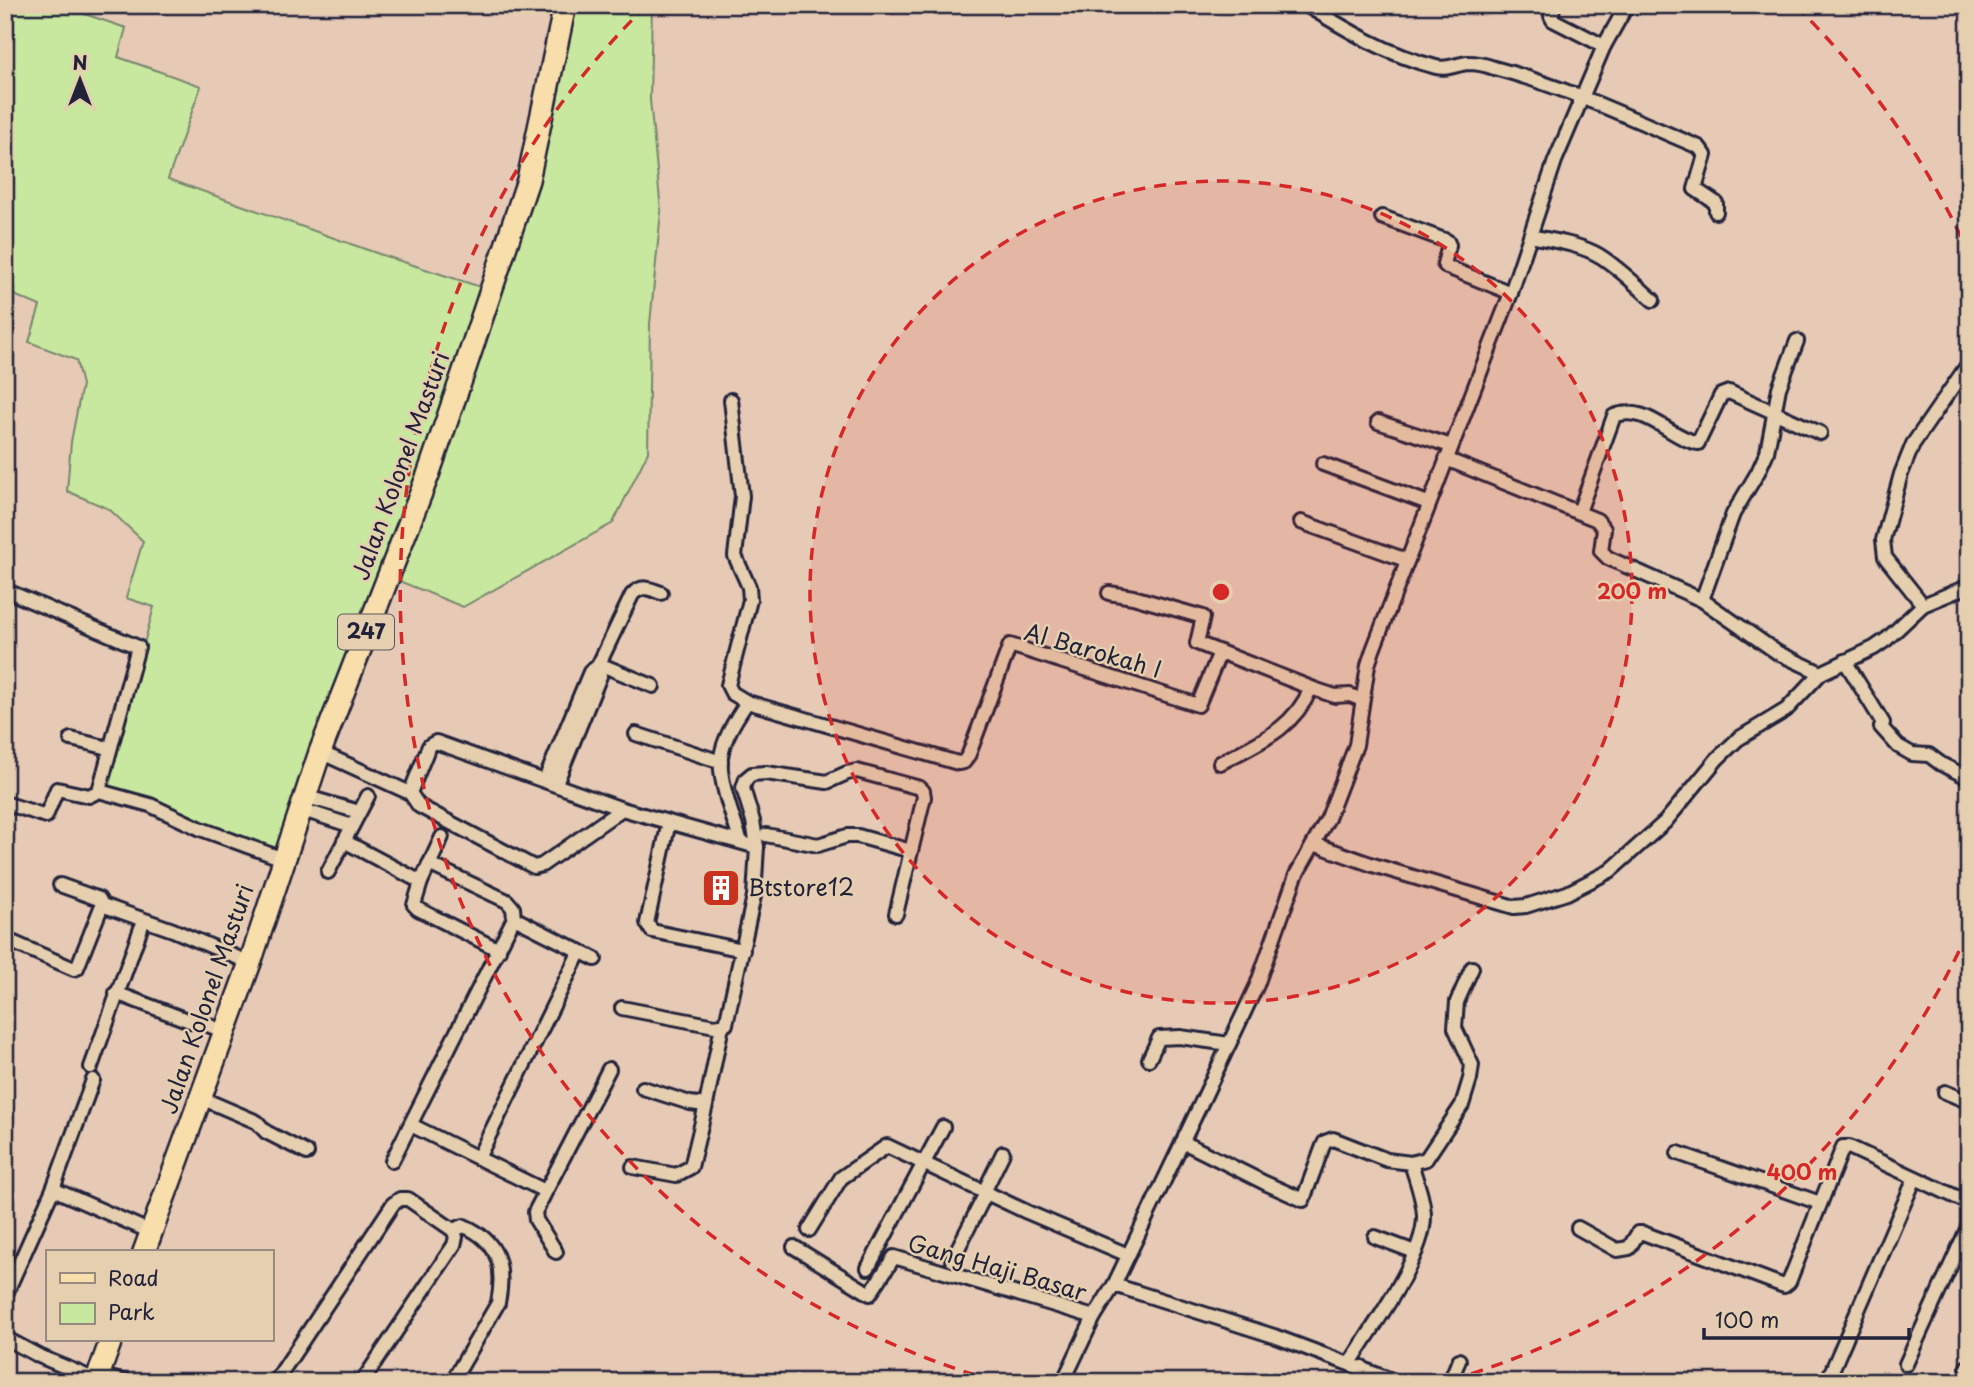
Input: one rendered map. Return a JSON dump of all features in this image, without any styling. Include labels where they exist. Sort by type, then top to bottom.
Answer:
[{"type":"main road","name":"Jalan Kolonel Masturi","points":[[145,1250],[250,963],[320,752],[428,475],[528,180],[565,5]]},
{"type":"main road","points":[[96,1379],[110,1342]]},
{"type":"street","points":[[1306,5],[1372,44],[1409,58],[1438,68],[1469,63],[1493,67],[1582,98],[1703,149],[1705,155],[1695,190],[1716,203],[1716,212]]},
{"type":"street","points":[[1554,5],[1551,16],[1553,20],[1604,46]]},
{"type":"street","points":[[1063,1382],[1094,1317],[1114,1284],[1257,985],[1290,890],[1328,818],[1349,766],[1361,719],[1367,666],[1511,293],[1555,161],[1604,46],[1627,5]]},
{"type":"street","points":[[1382,217],[1447,242],[1450,245],[1444,264],[1447,267],[1511,293]]},
{"type":"street","points":[[1530,236],[1569,244],[1603,258],[1653,300]]},
{"type":"street","points":[[1702,600],[1733,513],[1767,452],[1779,388],[1797,341]]},
{"type":"street","points":[[1923,605],[1885,557],[1882,540],[1901,474],[1917,436],[1969,363]]},
{"type":"street","points":[[1579,512],[1614,416],[1629,413],[1641,415],[1698,443],[1721,395],[1733,393],[1820,433]]},
{"type":"street","points":[[731,400],[741,496],[735,556],[749,587],[750,600],[728,685],[732,693],[747,702],[734,721],[721,762],[726,794],[741,842]]},
{"type":"street","points":[[1378,422],[1602,524],[1604,529],[1601,551],[1608,558],[1702,600],[1778,653],[1821,673]]},
{"type":"street","points":[[1323,464],[1428,503]]},
{"type":"street","points":[[1301,522],[1406,560]]},
{"type":"street","points":[[1314,844],[1505,905],[1526,906],[1588,884],[1610,870],[1665,822],[1738,738],[1786,709],[1821,673],[1874,648],[1923,605],[1969,586]]},
{"type":"street","points":[[550,782],[578,716],[590,672],[599,665],[632,595],[638,589],[646,587],[660,593]]},
{"type":"street","points":[[5,590],[138,647],[108,748],[99,791]]},
{"type":"street","name":"Al Barokah I","points":[[747,702],[958,763],[964,762],[969,754],[1010,645],[1198,705],[1220,652],[1197,643],[1203,617],[1109,593]]},
{"type":"street","points":[[1220,652],[1311,688],[1335,696],[1350,695],[1362,700]]},
{"type":"street","points":[[1845,661],[1883,723],[1881,727],[1898,746],[1913,754],[1929,755],[1969,778]]},
{"type":"street","points":[[599,665],[653,686]]},
{"type":"street","points":[[1220,763],[1277,732],[1304,703],[1311,688]]},
{"type":"street","points":[[636,734],[721,762]]},
{"type":"street","points":[[71,739],[108,748]]},
{"type":"street","points":[[410,793],[429,746],[436,742],[622,809],[757,847]]},
{"type":"street","points":[[320,752],[410,793],[419,806],[534,867],[542,865],[622,809]]},
{"type":"street","points":[[633,1167],[676,1175],[691,1167],[722,1026],[728,1020],[754,896],[757,847],[753,821],[743,788],[746,779],[752,774],[766,773],[827,782],[857,771],[920,788],[924,797],[896,914]]},
{"type":"street","points":[[5,803],[46,816],[57,789],[89,796],[99,791],[150,805],[201,829],[283,859]]},
{"type":"street","points":[[328,872],[368,796]]},
{"type":"street","points":[[598,800],[607,813],[607,820]]},
{"type":"street","points":[[302,802],[359,812]]},
{"type":"street","points":[[302,802],[352,827]]},
{"type":"street","points":[[669,822],[648,928],[743,950]]},
{"type":"street","points":[[766,835],[818,845],[847,836],[858,836],[911,850]]},
{"type":"street","points":[[442,837],[413,900],[414,905],[499,950]]},
{"type":"street","points":[[344,841],[421,882]]},
{"type":"street","points":[[392,1161],[514,918],[513,908],[507,901],[429,864]]},
{"type":"street","points":[[60,885],[99,899],[102,905],[173,930],[250,963]]},
{"type":"street","points":[[5,939],[77,968],[102,905]]},
{"type":"street","points":[[514,918],[595,959]]},
{"type":"street","points":[[5,1296],[53,1189],[141,928]]},
{"type":"street","points":[[478,1158],[580,951]]},
{"type":"street","points":[[1183,1142],[1265,1184],[1303,1200],[1323,1146],[1325,1142],[1333,1139],[1387,1160],[1411,1163],[1426,1159],[1462,1105],[1470,1079],[1472,1065],[1455,1028],[1457,1002],[1472,968]]},
{"type":"street","points":[[117,993],[192,1023],[195,1028],[223,1035]]},
{"type":"street","points":[[622,1008],[722,1026]]},
{"type":"street","points":[[1149,1059],[1159,1038],[1180,1037],[1229,1044]]},
{"type":"street","points":[[556,1252],[535,1215],[609,1069]]},
{"type":"street","points":[[643,1088],[690,1103],[706,1105]]},
{"type":"street","points":[[1945,1092],[1969,1102]]},
{"type":"street","points":[[201,1098],[257,1122],[266,1132],[307,1153]]},
{"type":"street","points":[[411,1125],[545,1191]]},
{"type":"street","points":[[868,1268],[943,1127]]},
{"type":"street","points":[[808,1230],[841,1178],[884,1147],[890,1146],[985,1193],[1128,1255]]},
{"type":"street","points":[[1578,1228],[1617,1250],[1629,1248],[1634,1237],[1643,1233],[1784,1286],[1789,1282],[1843,1147],[1849,1147],[1969,1203]]},
{"type":"street","points":[[952,1260],[1003,1153]]},
{"type":"street","points":[[1678,1153],[1820,1203]]},
{"type":"street","points":[[1359,1382],[1356,1365],[1415,1252],[1423,1227],[1424,1214],[1411,1163]]},
{"type":"street","points":[[1826,1382],[1915,1178]]},
{"type":"street","points":[[53,1189],[151,1232]]},
{"type":"street","points":[[275,1382],[393,1204],[400,1199],[408,1199],[453,1230],[456,1237],[454,1245],[362,1382]]},
{"type":"street","points":[[1906,1364],[1969,1225]]},
{"type":"street","points":[[452,1382],[498,1303],[501,1288],[495,1248],[487,1239],[464,1226],[453,1230]]},
{"type":"street","points":[[1375,1237],[1415,1252]]},
{"type":"street","name":"Gang Haji Basar","points":[[794,1247],[870,1294],[894,1258],[1094,1317]]},
{"type":"street","points":[[1114,1284],[1356,1365],[1397,1382]]},
{"type":"street","points":[[5,1338],[39,1356],[96,1379],[126,1382]]},
{"type":"street","points":[[1451,1382],[1459,1360]]},
{"type":"green space","points":[[5,5],[58,5],[126,28],[118,57],[201,86],[168,179],[379,254],[499,293],[572,5],[652,5],[650,100],[661,211],[650,324],[648,452],[613,523],[463,607],[382,574],[279,852],[204,824],[152,799],[105,787],[154,607],[126,598],[143,541],[109,509],[67,491],[71,442],[82,385],[76,360],[29,342],[40,306],[5,291],[5,135],[9,134],[5,122]]},
{"type":"place","name":"Btstore12","points":[[721,888]]}]
